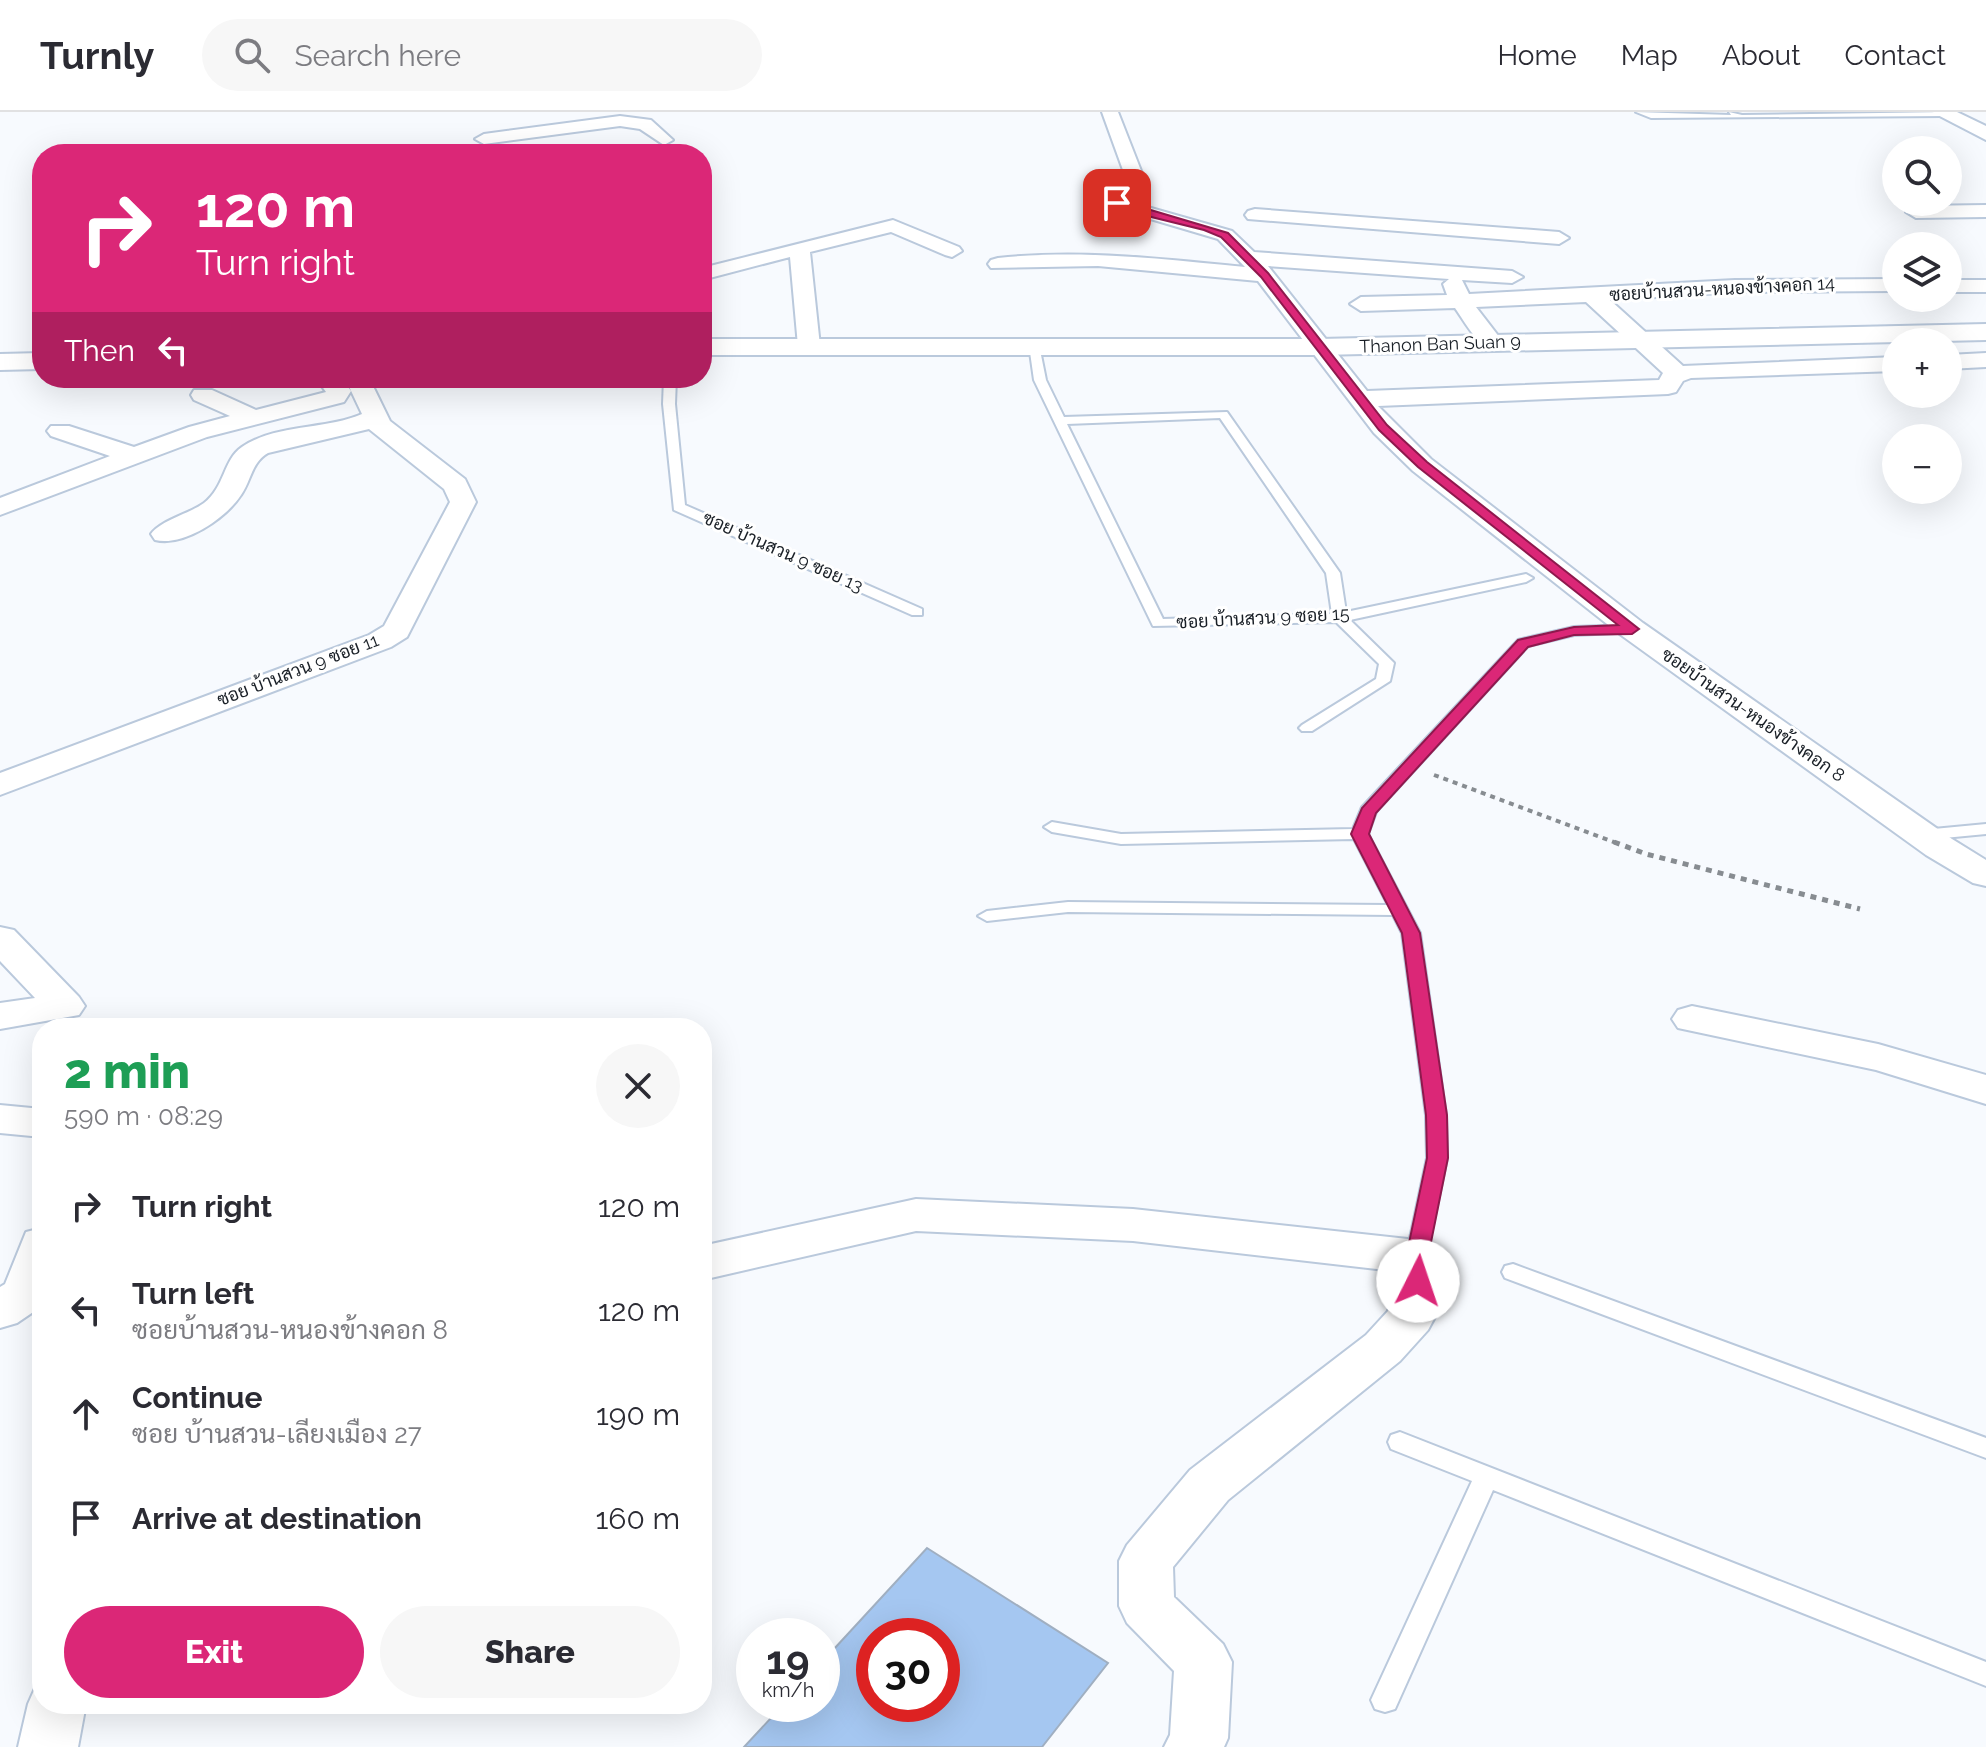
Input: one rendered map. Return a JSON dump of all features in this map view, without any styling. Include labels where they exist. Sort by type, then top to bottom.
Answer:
[{"type":"street","name":"ซอยบ้านสวน-หนองข้างคอก 8","points":[[1110,112],[1136,181],[1130,192],[1117,203],[1225,235],[1265,275],[1383,428],[1422,465],[1632,629],[1923,835],[1986,875]]},
{"type":"street","points":[[1951,113],[1986,122]]},
{"type":"street","points":[[1951,113],[1986,134]]},
{"type":"street","points":[[483,139],[620,121],[645,124],[664,140]]},
{"type":"street","points":[[1962,211],[1986,211]]},
{"type":"street","points":[[1255,215],[1559,238]]},
{"type":"street","points":[[712,271],[893,226],[952,251]]},
{"type":"street","points":[[1459,230],[1451,273],[1460,300],[1492,342]]},
{"type":"street","points":[[802,248],[799,255],[803,262],[809,346]]},
{"type":"street","points":[[998,264],[1040,258],[1082,257],[1265,275]]},
{"type":"street","points":[[1246,258],[1451,273],[1543,288]]},
{"type":"street","name":"ซอยบ้านสวน-หนองข้างคอก 14","points":[[1543,288],[1591,295],[1735,286],[1882,285]]},
{"type":"street","points":[[1962,287],[1984,289]]},
{"type":"street","points":[[1361,304],[1460,300],[1543,288]]},
{"type":"street","points":[[1591,295],[1678,374]]},
{"type":"street","name":"Thanon Ban Suan 9","points":[[712,347],[1320,347],[1986,332]]},
{"type":"street","points":[[1962,361],[1986,360]]},
{"type":"street","points":[[1360,399],[1645,389],[1668,387],[1673,376],[1689,371],[1882,364]]},
{"type":"street","points":[[0,507],[198,432],[335,397],[339,391],[336,388]]},
{"type":"street","name":"ซอย บ้านสวน 9 ซอย 11","points":[[0,785],[85,750],[380,641],[396,631],[463,502],[456,485],[374,418],[361,388]]},
{"type":"street","points":[[203,395],[254,418]]},
{"type":"street","points":[[165,534],[193,523],[230,492],[245,457],[253,451],[344,430],[374,418]]},
{"type":"street","points":[[60,431],[135,456]]},
{"type":"street","points":[[0,938],[65,1006],[0,1016]]},
{"type":"street","points":[[1692,1019],[1826,1045],[1934,1072],[1986,1090]]},
{"type":"street","points":[[0,1119],[32,1122]]},
{"type":"street","points":[[712,1261],[916,1215],[1133,1225],[1417,1257],[1418,1281],[1411,1317],[1383,1348],[1209,1485],[1146,1561],[1147,1606],[1203,1662],[1199,1738],[1194,1747]]},
{"type":"street","points":[[0,1310],[25,1294],[32,1273]]},
{"type":"street","points":[[48,1747],[55,1714]]},
{"type":"lane","points":[[1640,112],[1651,116],[1951,113]]},
{"type":"lane","name":"ซอย บ้านสวน 9 ซอย 15","points":[[1034,345],[1040,380],[1158,623],[1340,618],[1526,578]]},
{"type":"lane","name":"ซอย บ้านสวน 9 ซอย 13","points":[[670,388],[679,507],[917,612]]},
{"type":"lane","points":[[1062,421],[1223,414],[1333,573],[1340,618],[1387,663],[1383,681],[1307,728]]},
{"type":"lane","points":[[1417,1257],[1437,1158],[1436,1115],[1411,933],[1360,834],[1368,811],[1523,643],[1574,631],[1632,629]]},
{"type":"lane","points":[[1052,827],[1121,839],[1360,834]]},
{"type":"lane","points":[[1923,835],[1986,829]]},
{"type":"lane","points":[[987,916],[1068,907],[1399,910]]},
{"type":"lane","points":[[1513,1272],[1986,1448]]},
{"type":"lane","points":[[1400,1442],[1986,1674]]},
{"type":"lane","points":[[1385,1700],[1487,1476]]},
{"type":"path","points":[[1410,766],[1646,854],[1860,909]]},
{"type":"building","points":[[927,1548],[1108,1663],[1042,1747],[744,1747],[767,1722],[840,1722],[840,1642],[856,1625],[856,1722],[960,1722],[960,1618],[863,1618]]},
{"type":"route","points":[[1117,203],[1225,235],[1265,275],[1383,428],[1422,465],[1632,629],[1574,631],[1523,643],[1368,811],[1360,834],[1411,933],[1436,1115],[1437,1158],[1417,1257],[1418,1281]]}]
